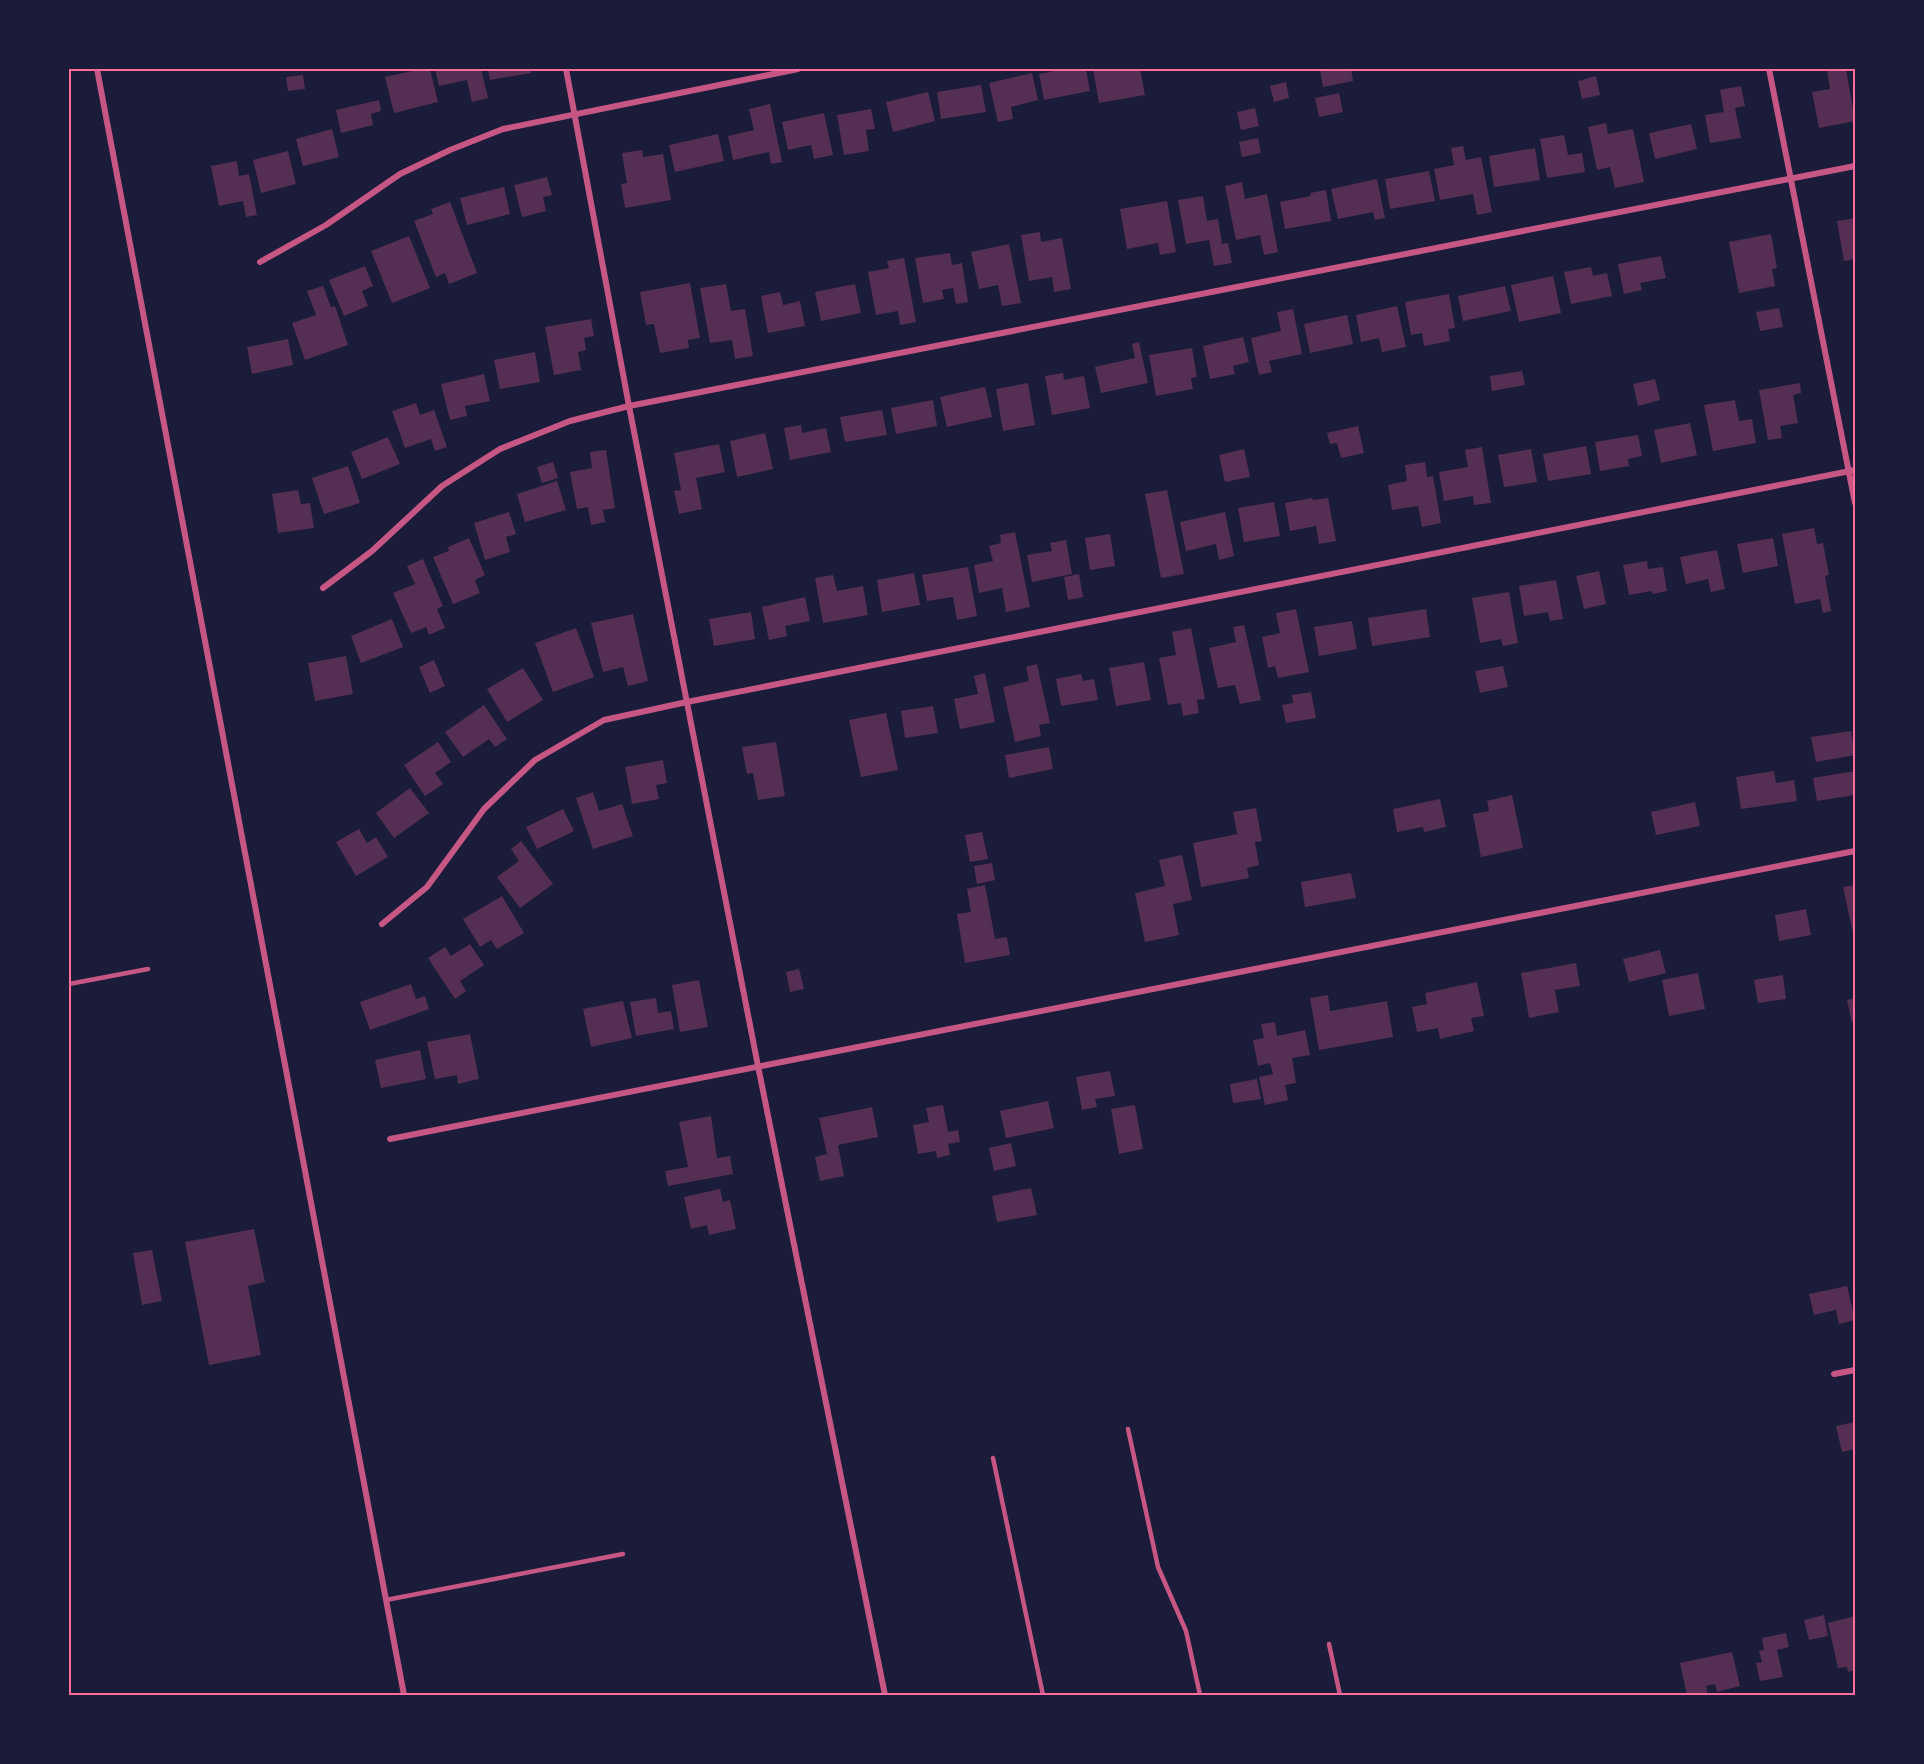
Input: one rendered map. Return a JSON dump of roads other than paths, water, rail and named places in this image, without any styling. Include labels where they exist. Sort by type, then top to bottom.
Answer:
[{"type":"street","points":[[98,69],[404,1695]]},
{"type":"street","points":[[566,69],[629,406],[758,1066],[885,1695]]},
{"type":"street","points":[[260,262],[326,225],[400,174],[450,150],[503,129],[798,69]]},
{"type":"street","points":[[1769,69],[1852,471],[1855,503]]},
{"type":"street","points":[[323,588],[372,551],[442,486],[500,449],[570,420],[629,406],[1855,166]]},
{"type":"street","points":[[382,924],[427,887],[484,809],[535,760],[604,720],[1852,471]]},
{"type":"street","points":[[390,1139],[1855,851]]},
{"type":"street","points":[[1834,1374],[1855,1370]]},
{"type":"lane","points":[[69,984],[148,969]]},
{"type":"lane","points":[[1128,1429],[1158,1568],[1186,1631],[1200,1695]]},
{"type":"lane","points":[[993,1458],[1042,1695]]},
{"type":"lane","points":[[386,1600],[623,1554]]},
{"type":"lane","points":[[1329,1644],[1340,1695]]}]
